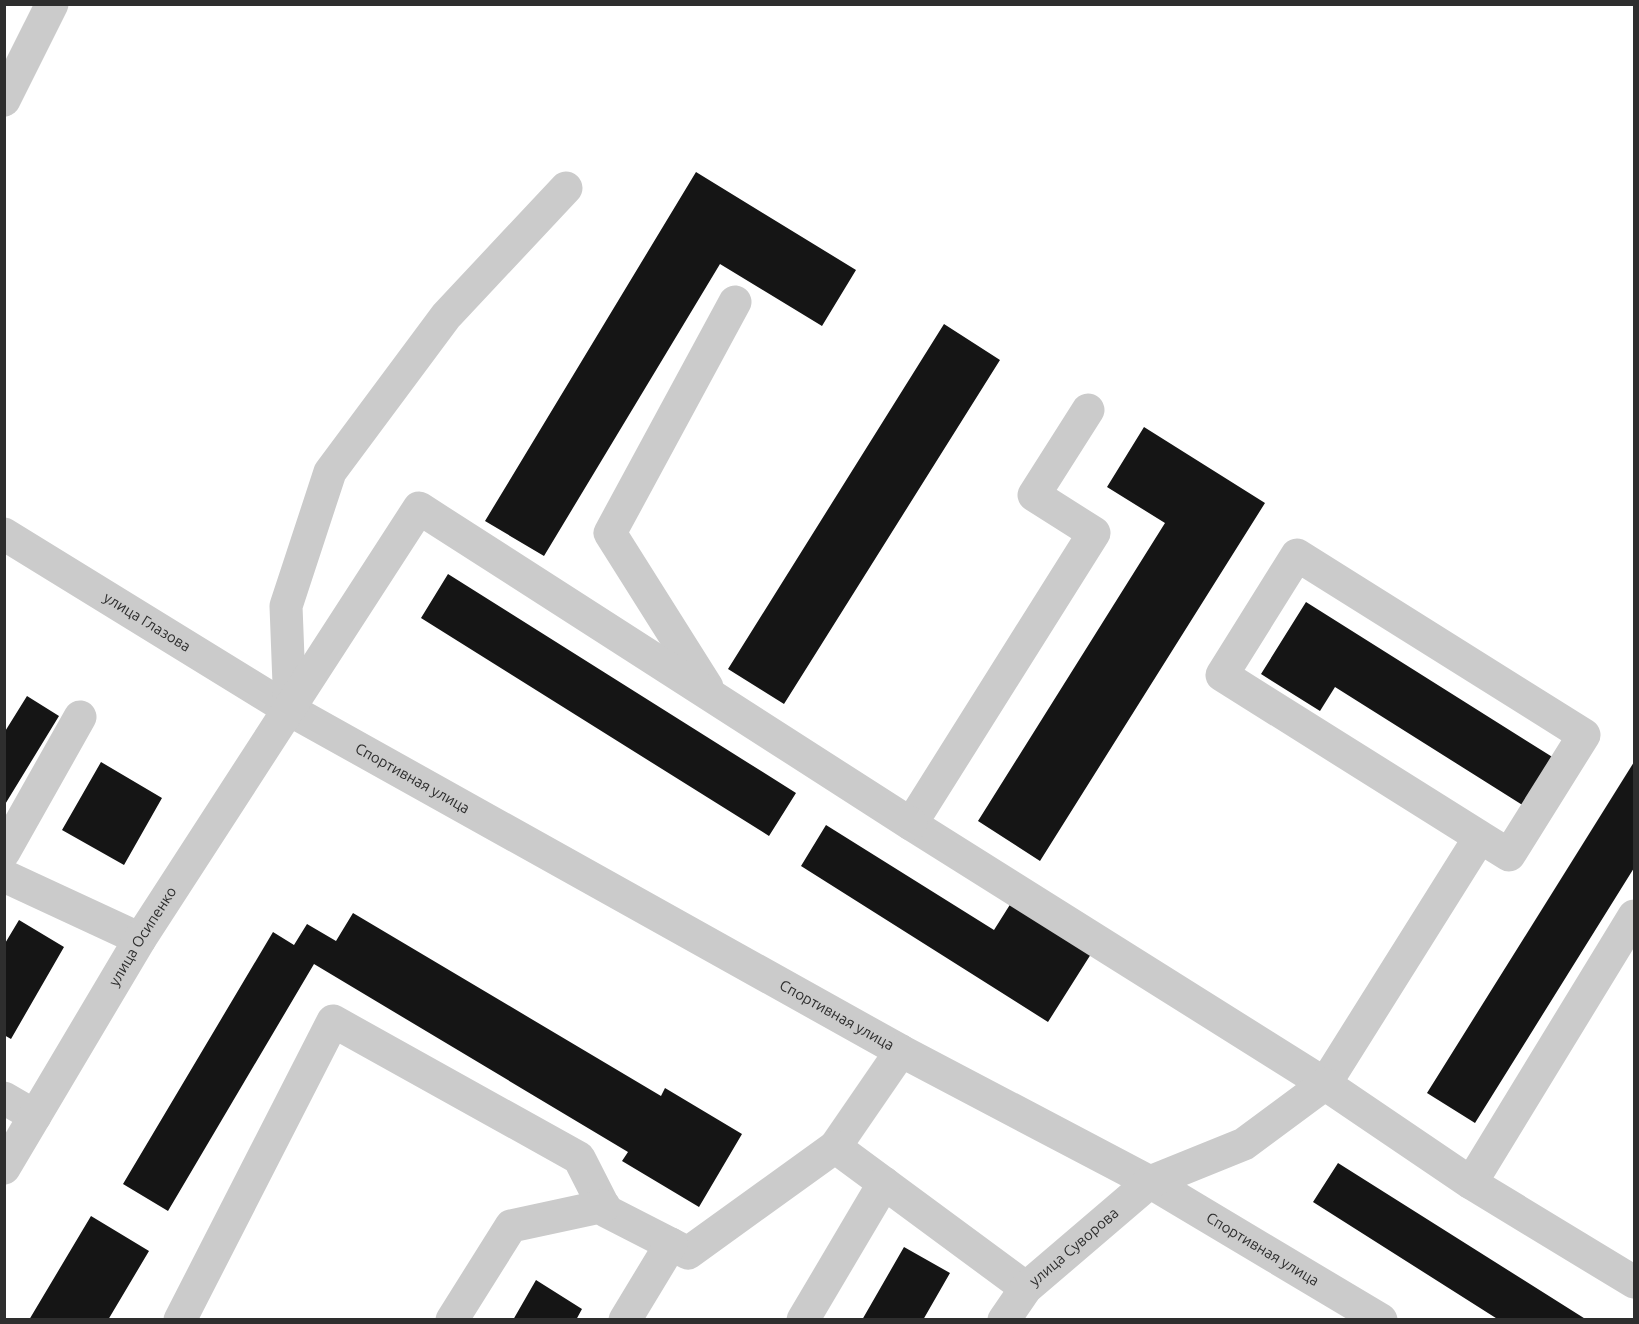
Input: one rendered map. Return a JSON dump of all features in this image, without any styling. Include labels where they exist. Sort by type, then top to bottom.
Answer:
[{"type":"street","points":[[4,100],[52,4]]},
{"type":"street","points":[[290,710],[286,606],[330,472],[446,316],[566,188]]},
{"type":"street","points":[[735,302],[610,532],[713,696],[911,824],[1324,1084],[1471,1183],[1635,1282]]},
{"type":"street","points":[[911,824],[1094,533],[1034,495],[1088,410]]},
{"type":"street","name":"улица Осипенко","points":[[4,1168],[140,939],[419,508],[713,696]]},
{"type":"street","name":"улица Глазова","points":[[4,534],[290,710]]},
{"type":"street","points":[[1297,555],[1584,735],[1509,855],[1480,837],[1222,675],[1297,555]]},
{"type":"street","name":"Спортивная улица","points":[[290,710],[901,1051],[1150,1182],[1381,1320]]},
{"type":"street","points":[[4,852],[80,717]]},
{"type":"street","points":[[1324,1084],[1480,837]]},
{"type":"street","points":[[4,876],[140,939]]},
{"type":"street","points":[[1471,1183],[1635,916]]},
{"type":"street","points":[[180,1320],[333,1021],[579,1158],[606,1210],[688,1253],[835,1147],[901,1051]]},
{"type":"street","name":"улица Суворова","points":[[1004,1320],[1026,1288],[1150,1182],[1244,1144],[1324,1084]]},
{"type":"street","points":[[4,1098],[35,1116]]},
{"type":"street","points":[[835,1147],[1026,1288]]},
{"type":"street","points":[[803,1320],[884,1183]]},
{"type":"street","points":[[452,1320],[511,1226],[604,1206]]},
{"type":"street","points":[[625,1320],[671,1244]]},
{"type":"building","points":[[696,172],[856,270],[822,326],[720,264],[544,556],[485,521]]},
{"type":"building","points":[[944,324],[1000,360],[784,704],[728,669]]},
{"type":"building","points":[[1144,427],[1265,503],[1040,861],[978,821],[1165,523],[1107,487]]},
{"type":"building","points":[[448,574],[796,793],[769,836],[421,618]]},
{"type":"building","points":[[1306,602],[1554,758],[1524,806],[1335,687],[1320,711],[1261,674]]},
{"type":"building","points":[[27,696],[59,716],[4,806],[4,733]]},
{"type":"building","points":[[101,762],[162,798],[124,865],[62,830]]},
{"type":"building","points":[[1634,762],[1634,868],[1475,1123],[1427,1093]]},
{"type":"building","points":[[826,825],[994,930],[1011,903],[1091,954],[1048,1022],[801,866]]},
{"type":"building","points":[[353,913],[661,1096],[665,1088],[742,1134],[699,1207],[622,1161],[628,1152],[314,964],[168,1211],[123,1184],[273,932],[294,945],[307,924],[336,941]]},
{"type":"building","points":[[19,920],[64,947],[11,1039],[4,1035],[4,945]]},
{"type":"building","points":[[1338,1163],[1587,1320],[1499,1320],[1313,1202]]},
{"type":"building","points":[[91,1216],[149,1251],[108,1320],[29,1320]]},
{"type":"building","points":[[904,1247],[950,1273],[923,1320],[862,1320]]},
{"type":"building","points":[[536,1280],[582,1309],[576,1320],[513,1320]]}]
